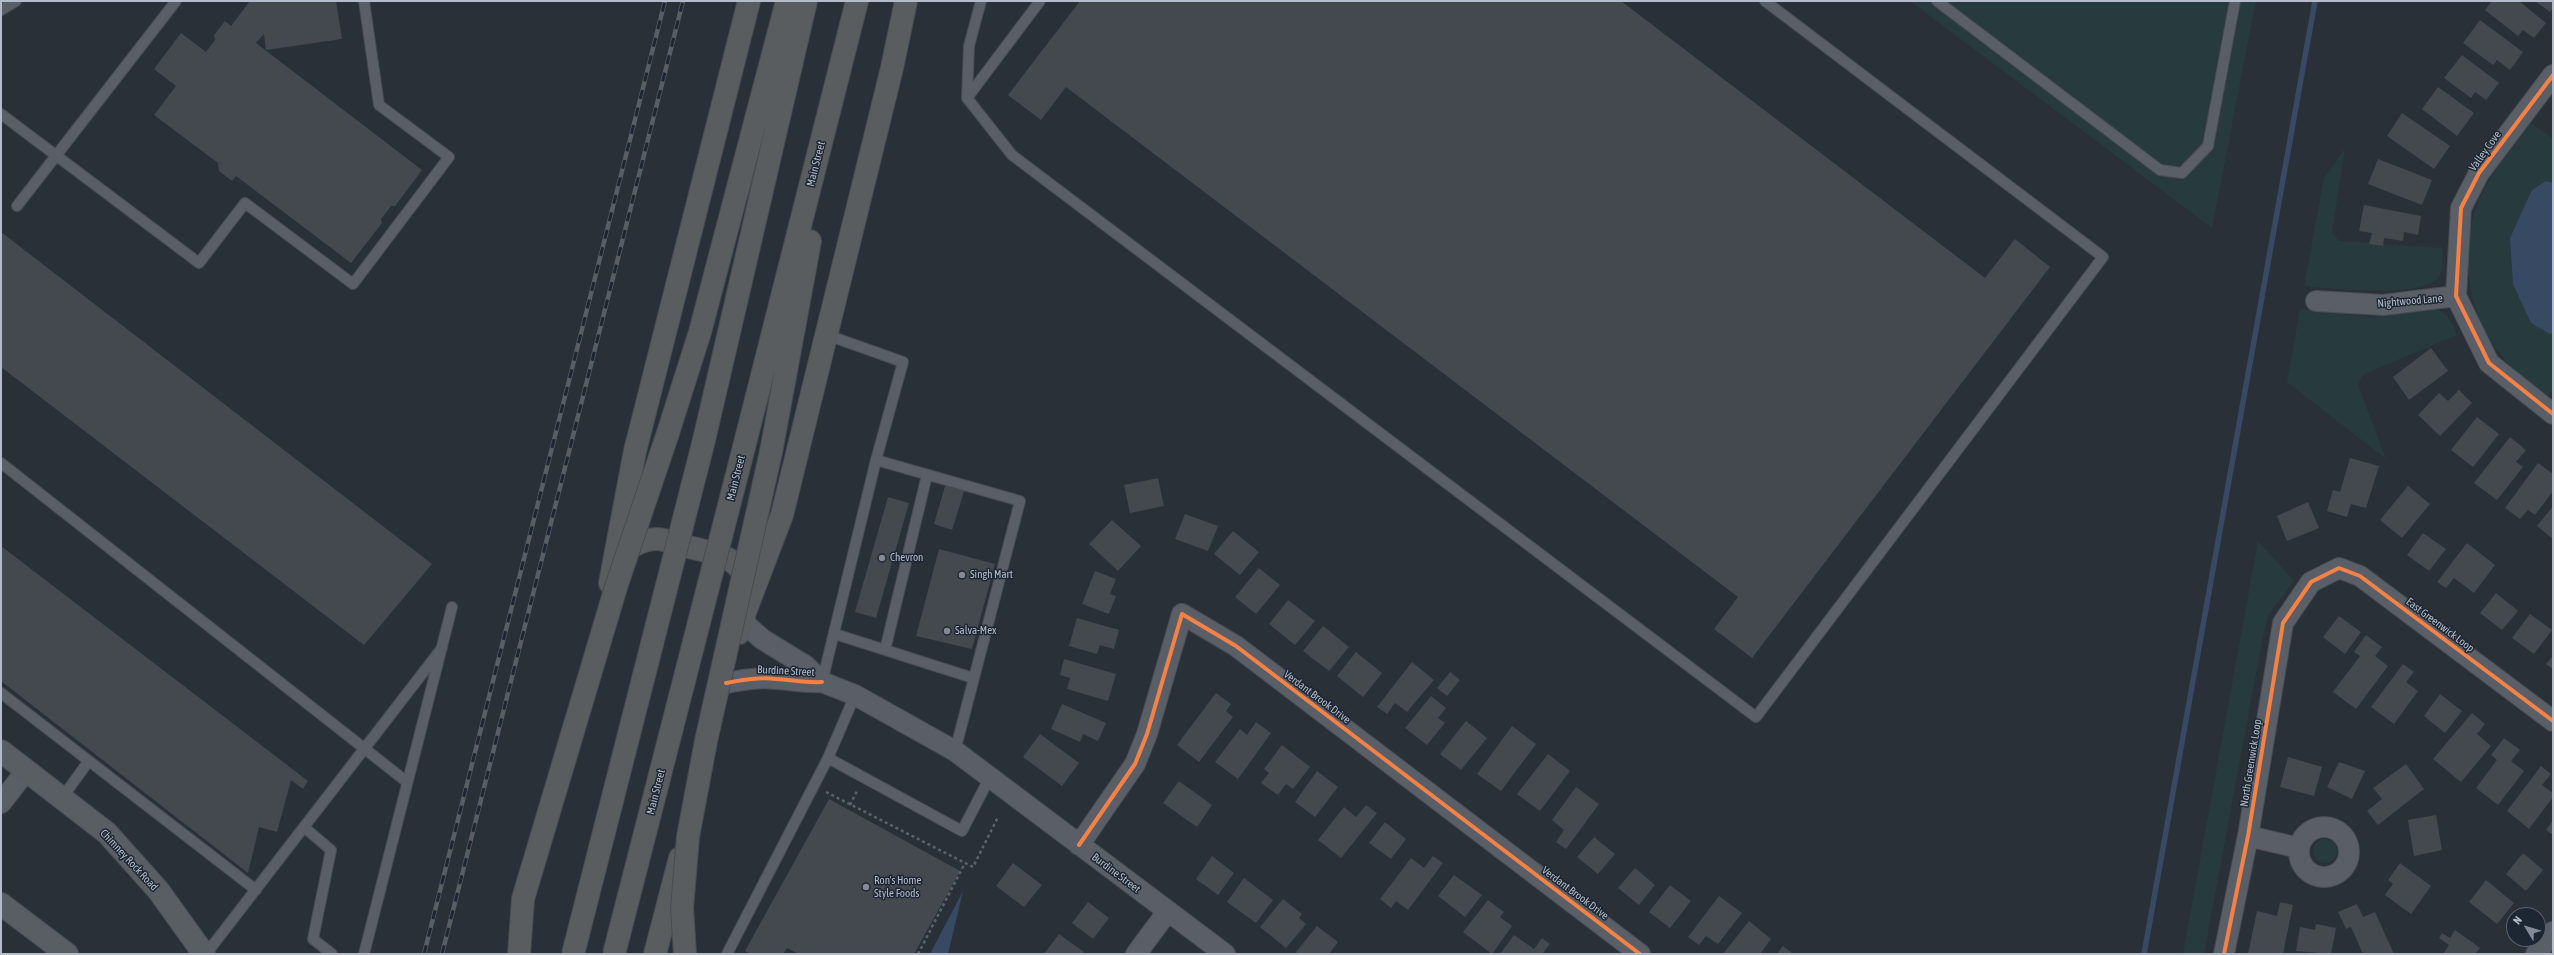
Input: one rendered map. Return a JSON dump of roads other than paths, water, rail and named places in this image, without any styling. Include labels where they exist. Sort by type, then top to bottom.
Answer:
[{"type":"highway","points":[[520,954],[604,616],[635,450],[749,1]]},
{"type":"highway","points":[[520,954],[524,899],[616,587],[668,434],[700,332],[787,1]]},
{"type":"highway","points":[[573,954],[704,440],[806,1]]},
{"type":"highway","name":"Main Street","points":[[614,954],[744,447],[856,1]]},
{"type":"highway","points":[[655,954],[744,617],[782,515],[892,68],[906,1]]},
{"type":"highway","points":[[685,954],[682,908],[688,837],[706,741],[771,452],[850,26]]},
{"type":"highway","points":[[612,576],[621,556],[634,544],[657,539],[724,556],[739,567],[747,584],[744,617]]},
{"type":"main road","name":"Chimney Rock Road","points":[[1,751],[107,833],[158,890],[205,954]]},
{"type":"main road","points":[[1,904],[68,954]]},
{"type":"street","name":"Valley Cove","points":[[2456,296],[2461,208],[2479,173],[2553,75]]},
{"type":"street","name":"Nightwood Lane","points":[[2316,301],[2383,305],[2456,296]]},
{"type":"street","points":[[2456,296],[2489,363],[2553,414]]},
{"type":"street","name":"East Greenwick Loop","points":[[2311,582],[2339,568],[2360,576],[2553,721]]},
{"type":"street","name":"North Greenwick Loop","points":[[2224,954],[2248,836],[2283,623],[2311,582]]},
{"type":"street","name":"Verdant Brook Drive","points":[[1079,845],[1135,764],[1147,734],[1182,614],[1236,646],[1640,954]]},
{"type":"street","name":"Burdine Street","points":[[744,617],[762,639],[806,666],[822,682],[855,695],[955,751],[1225,954]]},
{"type":"street","name":"Burdine Street","points":[[726,683],[750,678],[776,679],[800,683],[822,682]]},
{"type":"street","points":[[1,803],[26,771]]},
{"type":"street","points":[[2248,836],[2299,848]]},
{"type":"street","points":[[1136,954],[1168,911]]},
{"type":"street","points":[[2536,954],[2553,932]]},
{"type":"lane","points":[[1,10],[16,1]]},
{"type":"lane","points":[[17,206],[176,1]]},
{"type":"lane","points":[[1,114],[199,263],[245,203],[353,284],[449,157],[379,104],[364,1]]},
{"type":"lane","points":[[981,1],[969,46],[967,98],[1012,155],[1756,717],[2103,257],[1765,1]]},
{"type":"lane","points":[[967,98],[1040,1]]},
{"type":"lane","points":[[1937,1],[2160,170],[2182,173],[2208,146],[2235,1]]},
{"type":"lane","points":[[822,682],[835,634],[876,460],[903,362],[826,335]]},
{"type":"lane","points":[[876,460],[1020,501],[955,751]]},
{"type":"lane","points":[[1,463],[407,782]]},
{"type":"lane","points":[[885,650],[928,475]]},
{"type":"lane","points":[[364,954],[452,607]]},
{"type":"lane","points":[[835,634],[973,678]]},
{"type":"lane","points":[[205,954],[442,648]]},
{"type":"lane","points":[[1,693],[88,762],[256,890]]},
{"type":"lane","points":[[727,954],[828,758],[855,695]]},
{"type":"lane","points":[[828,758],[962,831],[990,777]]},
{"type":"lane","points":[[62,798],[88,762]]},
{"type":"lane","points":[[304,828],[332,850],[313,939],[332,954]]},
{"type":"water","points":[[2546,181],[2553,183],[2553,333],[2550,334],[2531,323],[2513,284],[2510,238],[2532,190]]},
{"type":"water","points":[[963,891],[948,954],[930,954]]},
{"type":"waterway","points":[[2144,954],[2315,1]]},
{"type":"railway","points":[[424,954],[665,1]]},
{"type":"railway","points":[[442,954],[683,1]]},
{"type":"place","name":"Chevron","points":[[882,558]]},
{"type":"place","name":"Singh Mart","points":[[962,575]]},
{"type":"place","name":"Salva-Mex","points":[[947,631]]},
{"type":"place","name":"Ron's Home Style Foods","points":[[866,887]]}]
